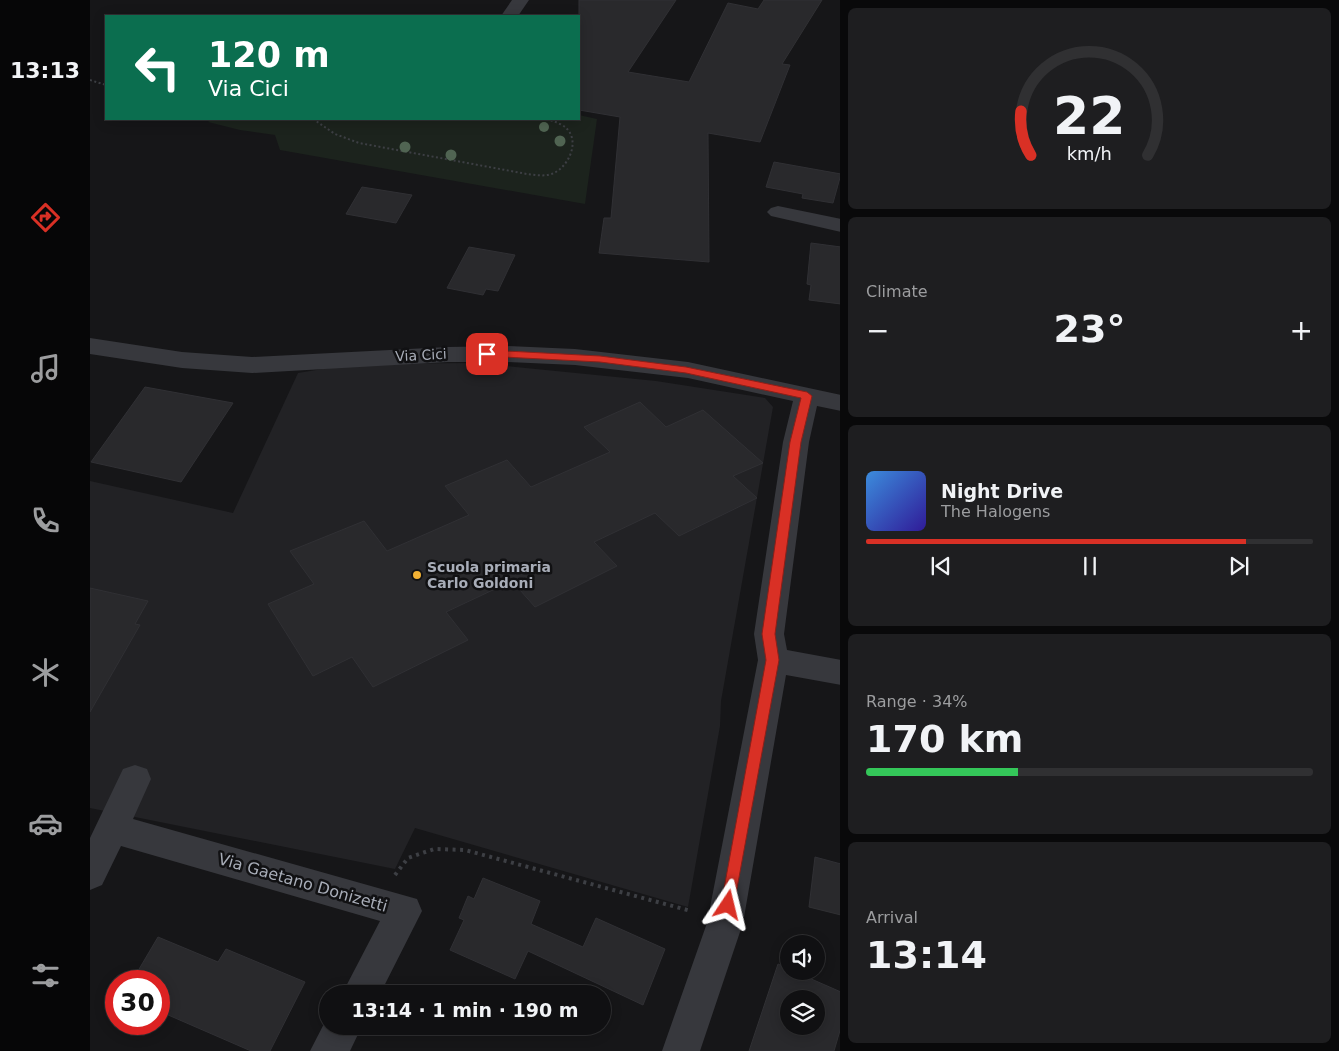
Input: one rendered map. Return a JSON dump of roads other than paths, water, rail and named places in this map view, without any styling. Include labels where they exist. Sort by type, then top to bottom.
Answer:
[{"type":"street","points":[[510,15],[521,0]]},
{"type":"street","points":[[778,212],[840,226]]},
{"type":"street","name":"Via Cici","points":[[90,346],[168,359],[224,364],[275,365],[429,354],[507,354],[600,359],[686,370],[840,403]]},
{"type":"street","points":[[681,1051],[725,923],[773,660],[769,634],[796,442],[807,396]]},
{"type":"street","points":[[773,660],[840,673]]},
{"type":"street","points":[[90,874],[135,779]]},
{"type":"street","name":"Via Gaetano Donizetti","points":[[112,828],[404,911],[365,985]]},
{"type":"street","points":[[329,1051],[338,1035]]},
{"type":"place","name":"Scuola primaria Carlo Goldoni","points":[[417,575]]}]
